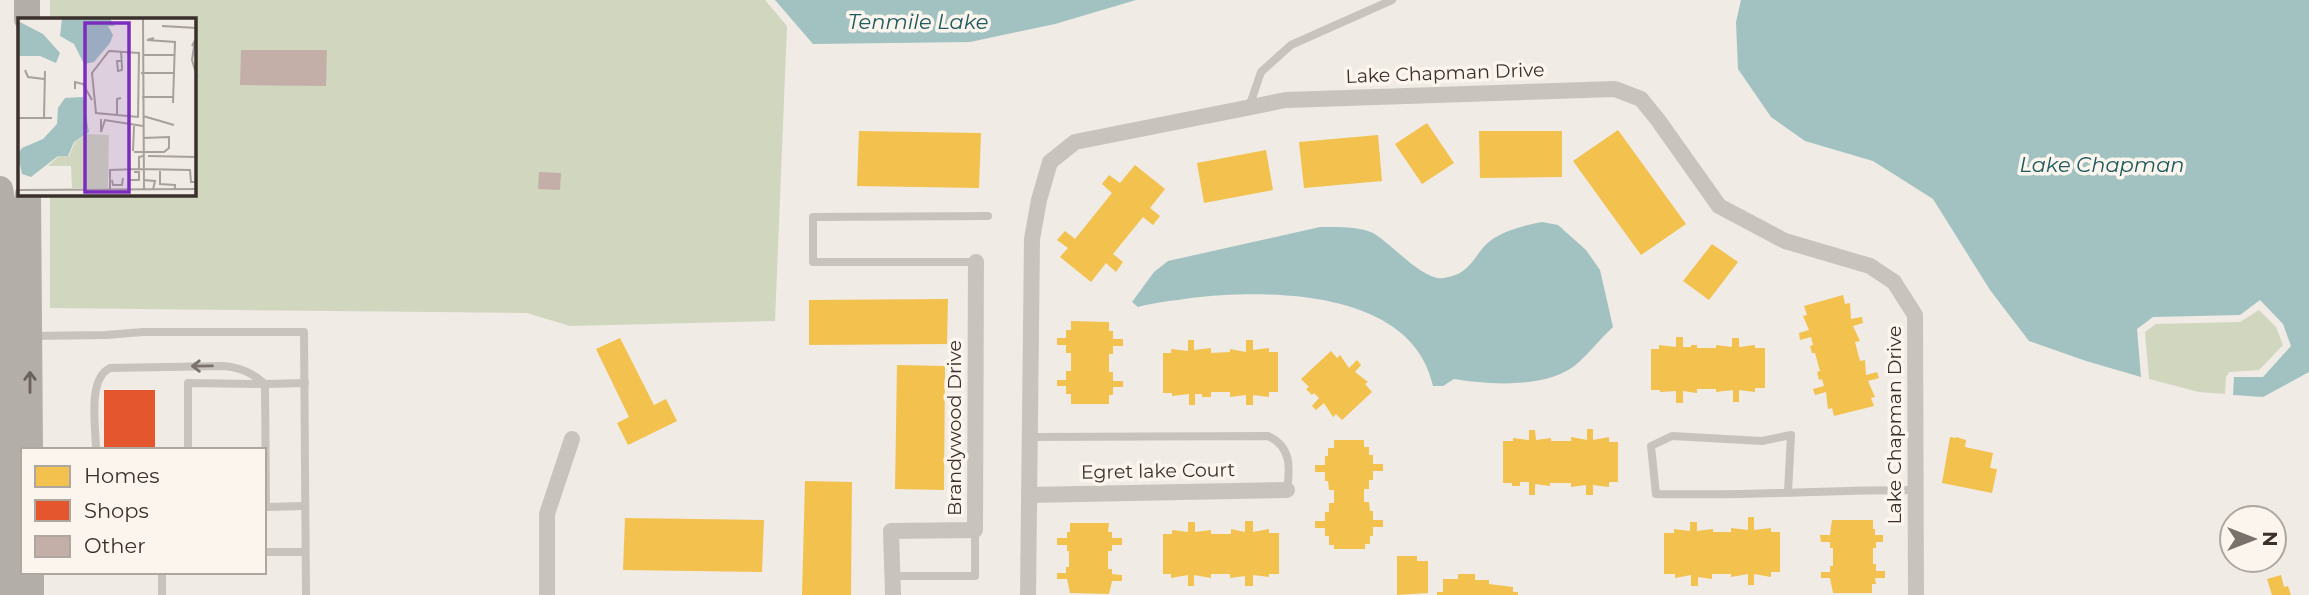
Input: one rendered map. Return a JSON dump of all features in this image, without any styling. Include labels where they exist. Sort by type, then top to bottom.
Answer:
[{"type":"highway","points":[[27,0],[27,18]]},
{"type":"highway","points":[[0,189],[6,221],[8,595]]},
{"type":"highway","points":[[28,196],[30,448]]},
{"type":"highway","points":[[31,574],[31,595]]},
{"type":"street","name":"Lake Chapman Drive","points":[[1028,595],[1032,239],[1038,200],[1050,162],[1075,142],[1286,100],[1615,89],[1641,99],[1719,206],[1785,241],[1870,266],[1894,282],[1915,315],[1916,595]]},
{"type":"street","name":"Brandywood Drive","points":[[893,595],[891,531],[975,530],[976,262]]},
{"type":"street","points":[[547,595],[547,514],[572,439]]},
{"type":"street","name":"Egret lake Court","points":[[1029,495],[1287,490]]},
{"type":"lane","points":[[1249,107],[1261,72],[1291,45],[1392,0]]},
{"type":"lane","points":[[976,262],[813,262],[813,217],[988,216]]},
{"type":"lane","points":[[29,336],[143,332],[304,332],[306,595]]},
{"type":"lane","points":[[96,448],[95,388],[100,375],[110,368],[236,367],[253,374],[265,384]]},
{"type":"lane","points":[[188,448],[188,383],[305,383]]},
{"type":"lane","points":[[265,384],[265,448]]},
{"type":"lane","points":[[1788,492],[1791,435],[1762,441],[1672,436],[1651,446],[1656,494],[1707,495],[1916,490]]},
{"type":"lane","points":[[1030,436],[1268,436],[1278,441],[1287,453],[1290,470],[1287,490]]},
{"type":"lane","points":[[266,507],[305,506]]},
{"type":"lane","points":[[893,576],[975,576],[975,530]]},
{"type":"lane","points":[[266,552],[305,552]]},
{"type":"lane","points":[[163,574],[163,595]]},
{"type":"green space","points":[[50,0],[765,0],[787,26],[775,321],[570,326],[527,313],[50,308],[50,196],[196,196],[196,18],[50,18]]},
{"type":"green space","points":[[2259,310],[2276,327],[2283,345],[2259,370],[2229,372],[2225,394],[2199,392],[2149,379],[2145,332],[2156,324],[2240,322]]},
{"type":"water","name":"Tenmile Lake","points":[[775,0],[1136,0],[1055,24],[970,42],[813,44]]},
{"type":"water","name":"Lake Chapman","points":[[1741,0],[2309,0],[2309,372],[2263,397],[2233,395],[2234,377],[2263,377],[2291,346],[2283,324],[2260,300],[2240,315],[2153,317],[2137,329],[2141,377],[2029,341],[1990,290],[1933,199],[1873,161],[1805,141],[1771,117],[1738,69],[1736,22]]},
{"type":"water","points":[[1542,222],[1558,225],[1586,250],[1600,270],[1613,327],[1567,371],[1536,381],[1485,383],[1454,379],[1443,386],[1433,386],[1420,354],[1397,330],[1368,313],[1333,302],[1259,294],[1191,298],[1138,307],[1132,302],[1154,272],[1168,261],[1320,227],[1354,228],[1373,233],[1417,268],[1436,278],[1444,278],[1462,271],[1488,242],[1496,237]]},
{"type":"building: Homes","points":[[1427,123],[1454,163],[1422,184],[1395,144]]},
{"type":"building: Homes","points":[[1618,130],[1686,224],[1641,255],[1573,161]]},
{"type":"building: Homes","points":[[859,131],[981,133],[979,188],[857,186]]},
{"type":"building: Homes","points":[[1479,131],[1562,131],[1562,177],[1480,178]]},
{"type":"building: Homes","points":[[1378,135],[1382,181],[1304,188],[1299,142]]},
{"type":"building: Homes","points":[[1266,150],[1273,190],[1204,203],[1197,163]]},
{"type":"building: Homes","points":[[1135,165],[1165,189],[1150,208],[1160,216],[1153,225],[1143,217],[1113,254],[1123,262],[1116,272],[1106,263],[1091,282],[1060,257],[1068,248],[1057,240],[1065,231],[1075,239],[1112,193],[1102,184],[1109,175],[1120,183]]},
{"type":"building: Homes","points":[[1712,244],[1738,262],[1709,300],[1683,281]]},
{"type":"building: Homes","points":[[1843,295],[1845,304],[1850,303],[1851,319],[1862,317],[1863,323],[1853,326],[1860,341],[1855,342],[1860,361],[1865,360],[1866,375],[1877,372],[1879,378],[1868,381],[1875,397],[1871,398],[1874,406],[1834,416],[1832,408],[1828,409],[1826,392],[1815,395],[1813,389],[1824,386],[1822,379],[1819,380],[1817,372],[1820,371],[1810,346],[1813,345],[1811,337],[1800,340],[1799,333],[1809,330],[1803,316],[1807,315],[1804,306]]},
{"type":"building: Homes","points":[[948,299],[947,344],[809,345],[809,300]]},
{"type":"building: Homes","points":[[1071,321],[1109,322],[1113,339],[1123,339],[1123,346],[1113,346],[1113,354],[1109,354],[1109,372],[1113,372],[1113,381],[1123,381],[1123,387],[1113,387],[1109,404],[1071,404],[1071,394],[1066,394],[1066,386],[1057,386],[1057,380],[1066,380],[1066,371],[1071,371],[1071,353],[1066,353],[1066,345],[1057,345],[1057,338],[1066,338],[1066,330],[1071,330]]},
{"type":"building: Homes","points":[[1676,337],[1683,337],[1683,347],[1732,347],[1732,338],[1739,338],[1739,347],[1755,345],[1755,348],[1765,348],[1765,388],[1755,388],[1755,392],[1739,390],[1739,402],[1733,402],[1733,390],[1716,392],[1716,389],[1697,389],[1697,393],[1683,391],[1683,403],[1676,403],[1676,391],[1651,390],[1651,349],[1659,349],[1659,345],[1676,347]]},
{"type":"building: Homes","points":[[620,338],[654,405],[666,399],[677,421],[628,445],[617,423],[629,417],[596,349]]},
{"type":"building: Homes","points":[[1188,340],[1194,340],[1194,350],[1211,348],[1211,353],[1230,352],[1230,349],[1246,352],[1246,340],[1253,340],[1253,350],[1269,348],[1269,352],[1278,352],[1278,392],[1269,392],[1269,397],[1253,395],[1253,405],[1246,405],[1246,395],[1230,397],[1230,392],[1211,392],[1211,397],[1195,394],[1195,405],[1189,405],[1189,394],[1172,396],[1172,393],[1163,393],[1163,353],[1171,353],[1171,349],[1188,351]]},
{"type":"building: Homes","points":[[1331,351],[1337,358],[1340,355],[1349,368],[1357,360],[1361,365],[1355,372],[1368,382],[1365,384],[1372,392],[1342,420],[1336,414],[1333,417],[1324,403],[1316,410],[1312,406],[1319,398],[1306,389],[1309,387],[1301,379]]},
{"type":"building: Homes","points":[[897,365],[945,366],[944,490],[895,489]]},
{"type":"building: Homes","points":[[1587,429],[1593,429],[1593,440],[1609,437],[1609,442],[1618,442],[1618,482],[1609,482],[1609,487],[1593,485],[1593,495],[1586,495],[1586,485],[1571,487],[1571,483],[1550,483],[1550,486],[1535,484],[1535,495],[1529,495],[1529,482],[1520,482],[1520,486],[1503,483],[1503,441],[1513,441],[1513,438],[1529,440],[1529,430],[1535,430],[1536,440],[1551,438],[1551,441],[1571,441],[1571,437],[1587,440]]},
{"type":"building: Homes","points":[[1950,437],[1966,440],[1965,447],[1993,453],[1990,468],[1997,469],[1992,493],[1942,483]]},
{"type":"building: Homes","points":[[1334,440],[1364,440],[1364,447],[1369,447],[1369,455],[1373,455],[1373,464],[1383,464],[1383,471],[1373,471],[1369,489],[1364,489],[1364,502],[1369,502],[1373,520],[1383,520],[1383,527],[1373,527],[1373,536],[1370,536],[1370,544],[1365,544],[1365,549],[1334,549],[1334,545],[1329,545],[1329,536],[1325,536],[1325,528],[1315,528],[1315,521],[1325,521],[1329,503],[1334,503],[1334,490],[1329,490],[1325,472],[1315,472],[1315,465],[1325,465],[1325,456],[1328,456],[1328,448],[1334,448]]},
{"type":"building: Homes","points":[[805,481],[852,482],[851,595],[802,595]]},
{"type":"building: Homes","points":[[1748,517],[1754,517],[1754,530],[1771,528],[1771,532],[1780,532],[1780,572],[1771,572],[1771,577],[1754,574],[1754,585],[1748,585],[1748,574],[1731,577],[1731,574],[1712,574],[1712,579],[1698,577],[1698,586],[1691,586],[1691,575],[1675,578],[1675,574],[1664,574],[1664,533],[1674,533],[1674,529],[1690,531],[1690,522],[1697,522],[1697,531],[1713,529],[1713,532],[1731,532],[1731,528],[1748,530]]},
{"type":"building: Homes","points":[[625,518],[764,520],[762,572],[623,570]]},
{"type":"building: Homes","points":[[1832,520],[1873,520],[1875,535],[1883,535],[1883,542],[1876,542],[1876,548],[1873,548],[1873,564],[1876,564],[1876,571],[1885,571],[1885,578],[1875,578],[1876,584],[1872,584],[1872,593],[1833,593],[1830,578],[1821,578],[1821,572],[1830,572],[1830,566],[1833,566],[1833,548],[1830,548],[1830,542],[1821,542],[1820,535],[1830,535]]},
{"type":"building: Homes","points":[[1245,521],[1253,521],[1253,532],[1269,529],[1269,533],[1279,533],[1279,574],[1269,574],[1269,577],[1253,575],[1253,586],[1245,586],[1245,576],[1230,578],[1230,574],[1211,574],[1211,578],[1194,575],[1194,586],[1188,586],[1188,575],[1171,578],[1171,574],[1163,574],[1163,534],[1172,534],[1172,530],[1188,532],[1188,522],[1195,522],[1195,532],[1211,530],[1211,534],[1231,534],[1231,529],[1245,532]]},
{"type":"building: Homes","points":[[1070,523],[1109,523],[1108,532],[1112,532],[1112,538],[1122,538],[1122,545],[1112,545],[1112,551],[1108,551],[1108,569],[1112,569],[1112,574],[1122,575],[1122,581],[1112,581],[1109,594],[1070,593],[1067,579],[1057,579],[1057,573],[1066,573],[1066,567],[1069,567],[1069,551],[1067,545],[1057,545],[1057,538],[1067,538]]},
{"type":"building: Homes","points":[[1397,556],[1417,556],[1417,561],[1428,561],[1428,593],[1397,595]]},
{"type":"building: Homes","points":[[1458,574],[1475,574],[1475,580],[1489,580],[1489,584],[1513,587],[1513,592],[1518,592],[1518,595],[1437,595],[1437,592],[1443,592],[1443,579],[1458,579]]},
{"type":"building: Homes","points":[[2281,575],[2284,587],[2288,586],[2291,595],[2272,595],[2267,579]]},
{"type":"building: Shops","points":[[104,390],[155,390],[155,448],[104,448]]},
{"type":"building: Other","points":[[241,50],[327,50],[326,86],[240,85]]},
{"type":"building: Other","points":[[539,172],[561,173],[560,190],[538,189]]}]
